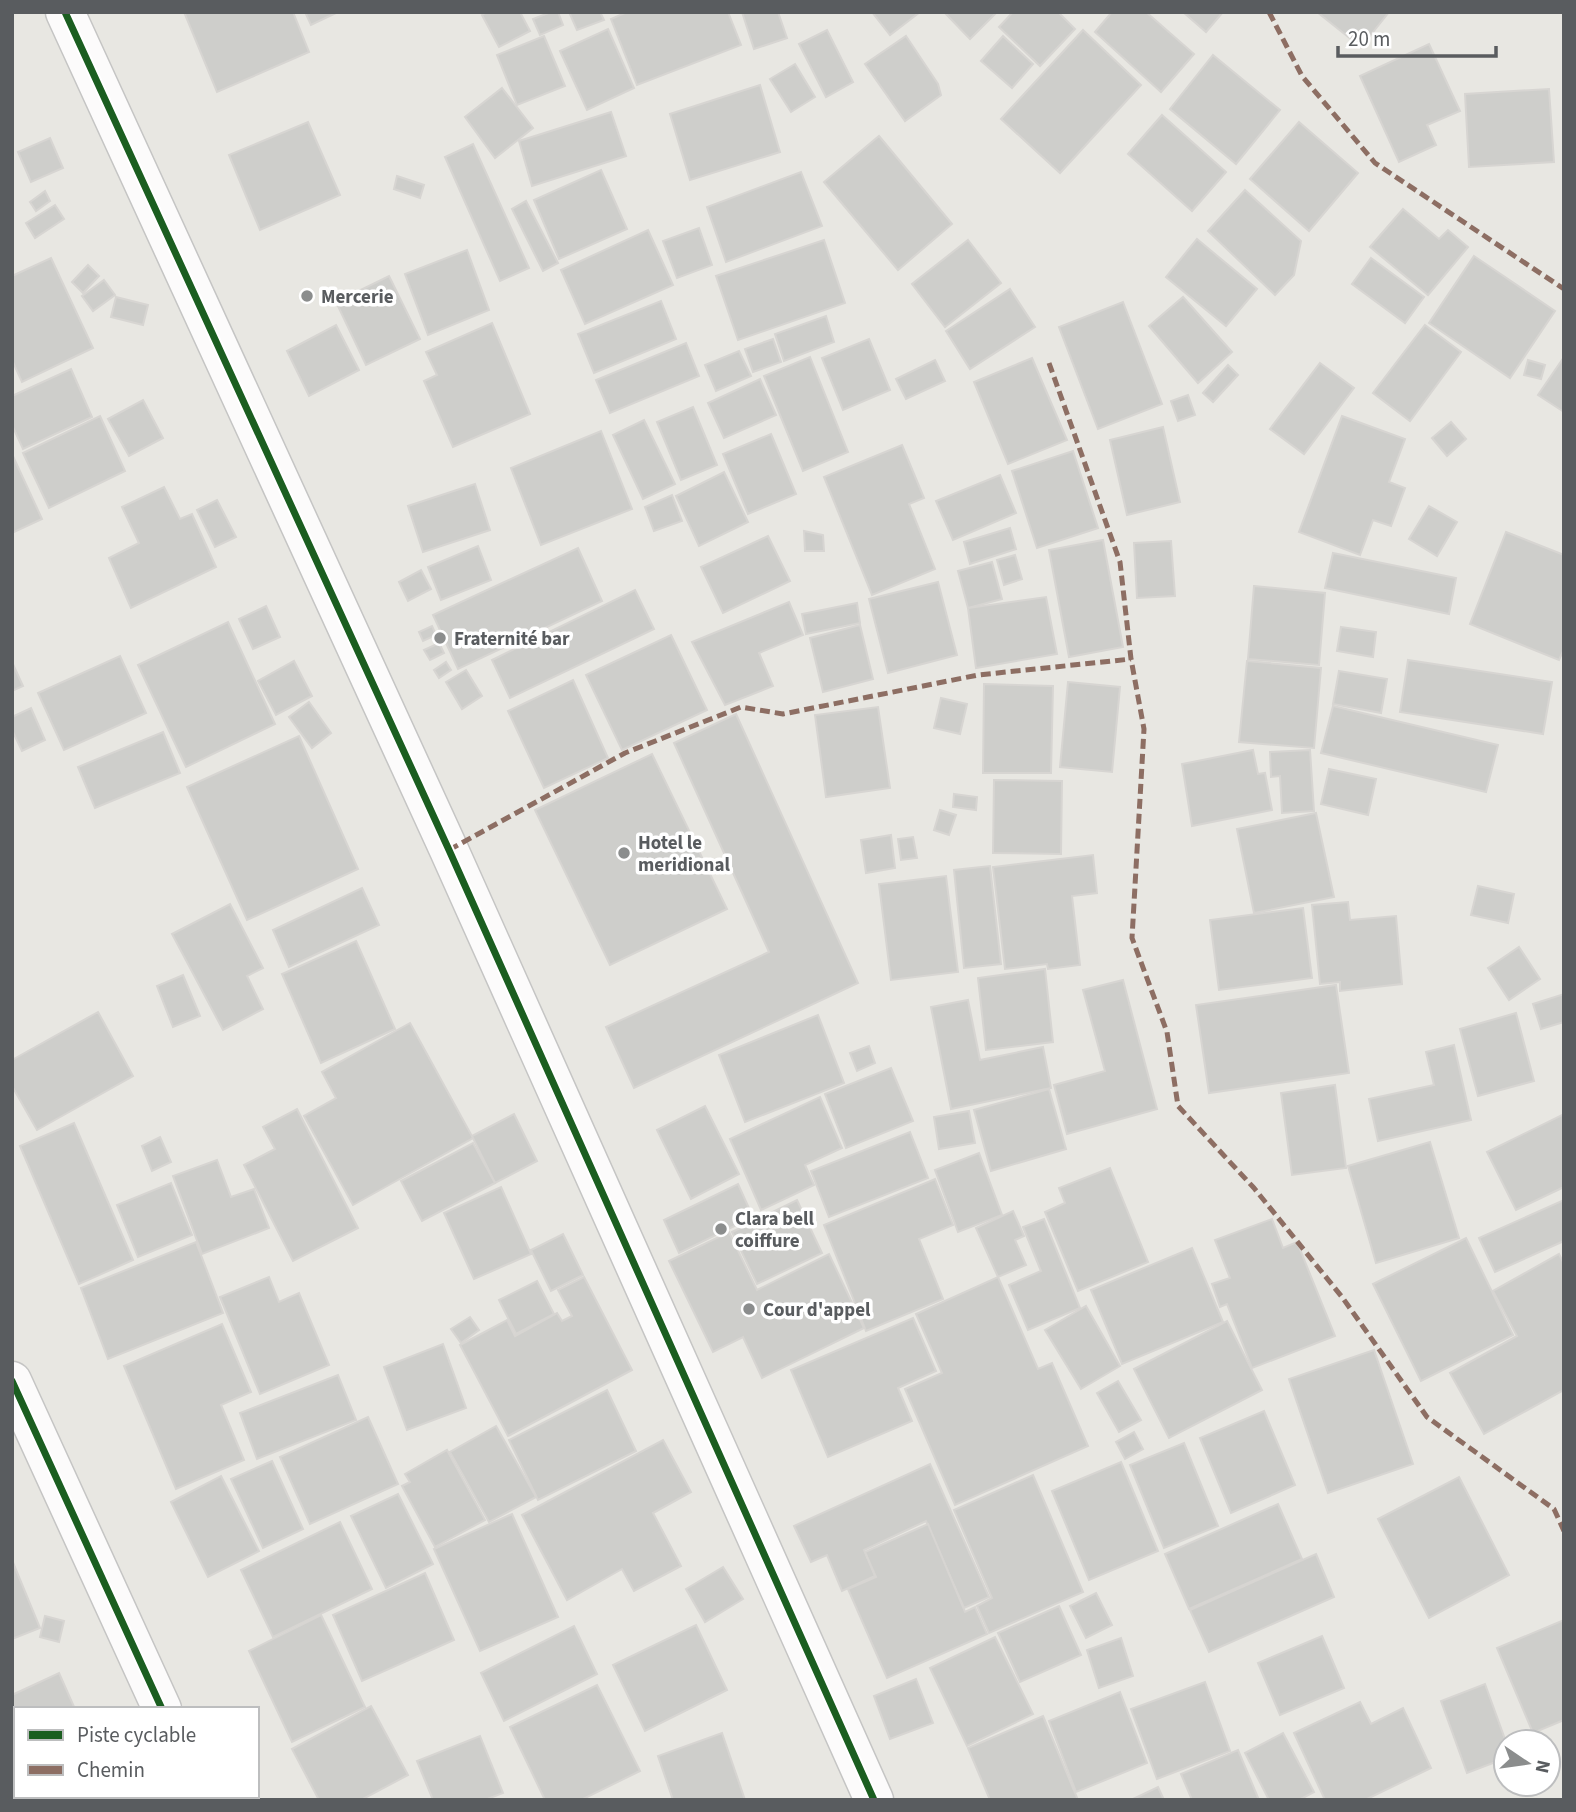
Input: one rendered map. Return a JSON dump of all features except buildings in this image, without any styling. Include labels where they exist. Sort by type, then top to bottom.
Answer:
[{"type":"street","points":[[65,12],[449,850],[874,1800]]},
{"type":"street","points":[[12,1381],[161,1707]]},
{"type":"marked path","points":[[1269,12],[1302,76],[1375,163],[1564,289]]},
{"type":"marked path","points":[[1049,363],[1120,562],[1131,659],[1144,729],[1132,938],[1167,1032],[1178,1106],[1254,1188],[1342,1297],[1427,1417],[1554,1509],[1564,1531]]},
{"type":"marked path","points":[[449,850],[625,753],[741,707],[783,714],[978,675],[1131,659]]},
{"type":"cycle path","points":[[65,12],[449,850],[874,1800]]},
{"type":"cycle path","points":[[12,1381],[161,1707]]},
{"type":"place","name":"Mercerie","points":[[307,296]]},
{"type":"place","name":"Fraternité bar","points":[[440,638]]},
{"type":"place","name":"Hotel le meridional","points":[[624,853]]},
{"type":"place","name":"Clara bell coiffure","points":[[721,1229]]},
{"type":"place","name":"Cour d'appel","points":[[749,1309]]}]
